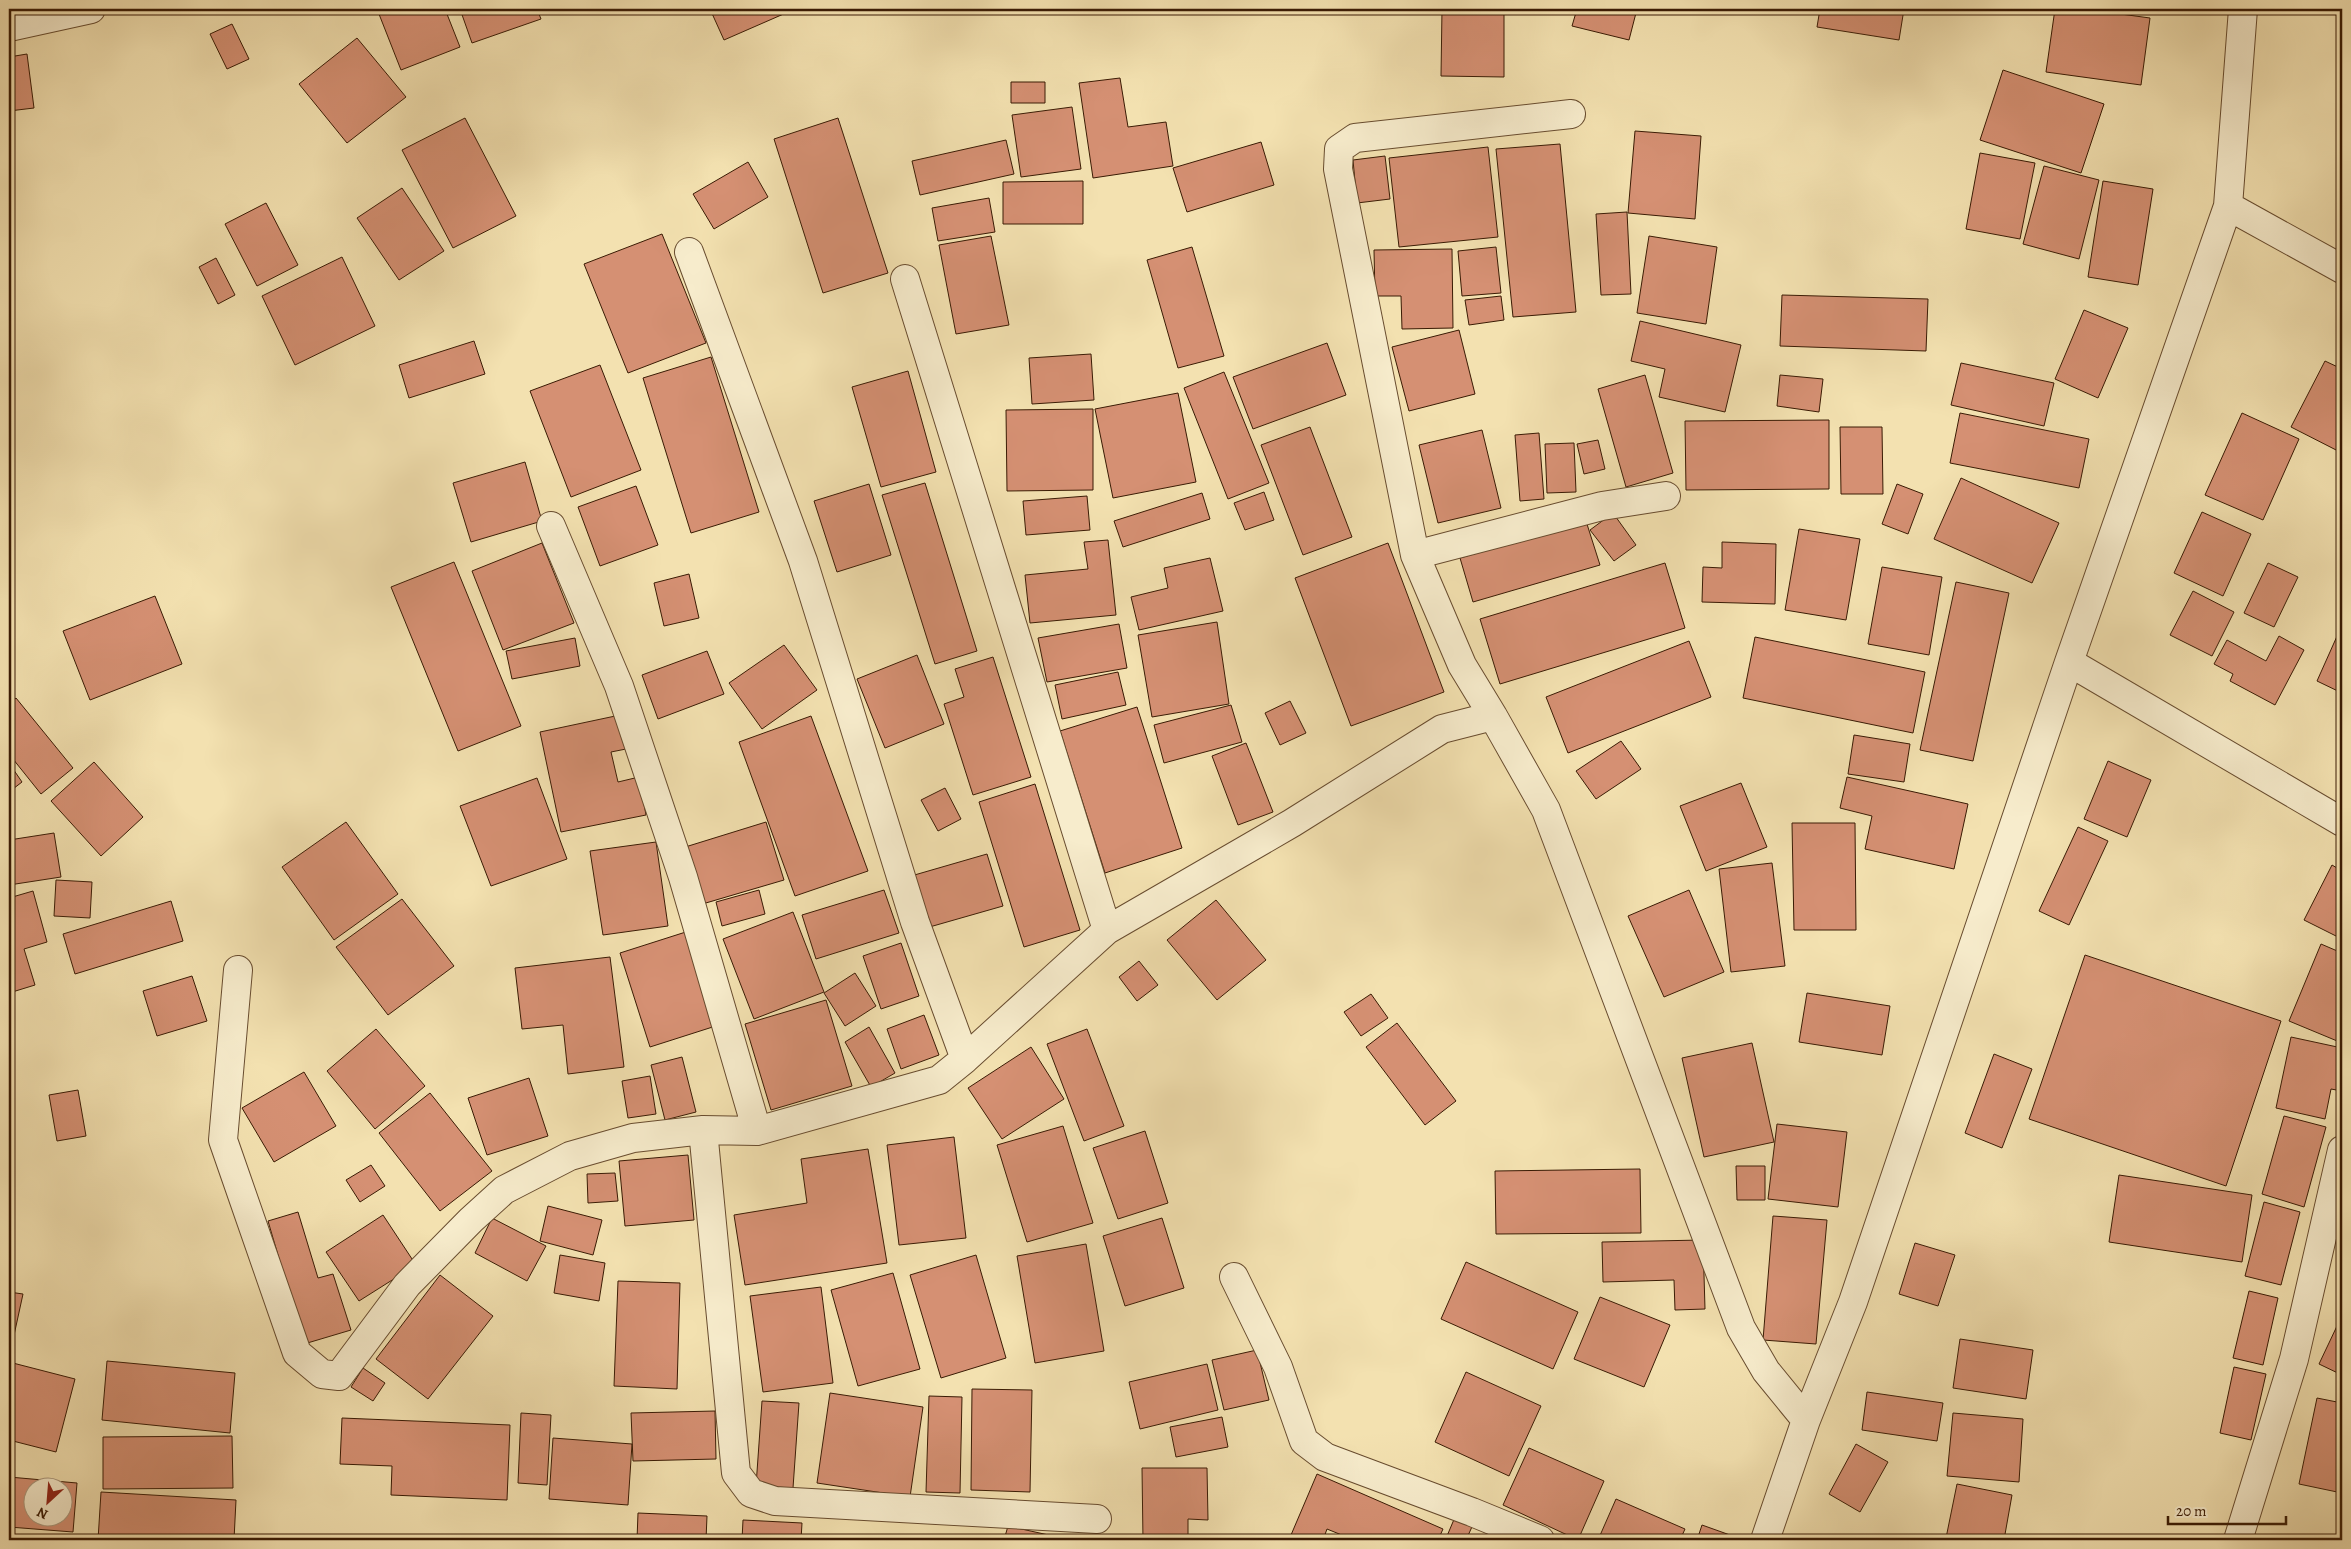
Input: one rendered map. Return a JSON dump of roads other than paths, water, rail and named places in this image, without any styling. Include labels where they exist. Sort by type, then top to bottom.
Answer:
[{"type":"street","points":[[9,27],[91,9]]},
{"type":"street","points":[[1765,1540],[1806,1420],[1853,1302],[2069,662],[2228,206],[2243,9]]},
{"type":"street","points":[[1571,114],[1355,138],[1339,149],[1338,169],[1415,555],[1462,665],[1546,810],[1741,1328],[1766,1371],[1806,1420]]},
{"type":"street","points":[[2228,206],[2342,269]]},
{"type":"street","points":[[689,252],[803,561],[915,922],[965,1059]]},
{"type":"street","points":[[905,279],[1107,930]]},
{"type":"street","points":[[1415,555],[1602,506],[1666,496]]},
{"type":"street","points":[[551,526],[619,686],[683,877],[757,1131]]},
{"type":"street","points":[[2069,662],[2342,822]]},
{"type":"street","points":[[238,970],[223,1140],[297,1353],[322,1374],[340,1376],[407,1285],[504,1190],[570,1156],[633,1138],[703,1130],[757,1131],[938,1080],[965,1059],[1107,930],[1292,823],[1442,728],[1493,716]]},
{"type":"street","points":[[703,1130],[736,1473],[751,1493],[775,1501],[1097,1519]]},
{"type":"street","points":[[2238,1540],[2294,1359],[2342,1150]]},
{"type":"street","points":[[1234,1277],[1278,1367],[1304,1441],[1325,1457],[1472,1512],[1540,1540]]}]
